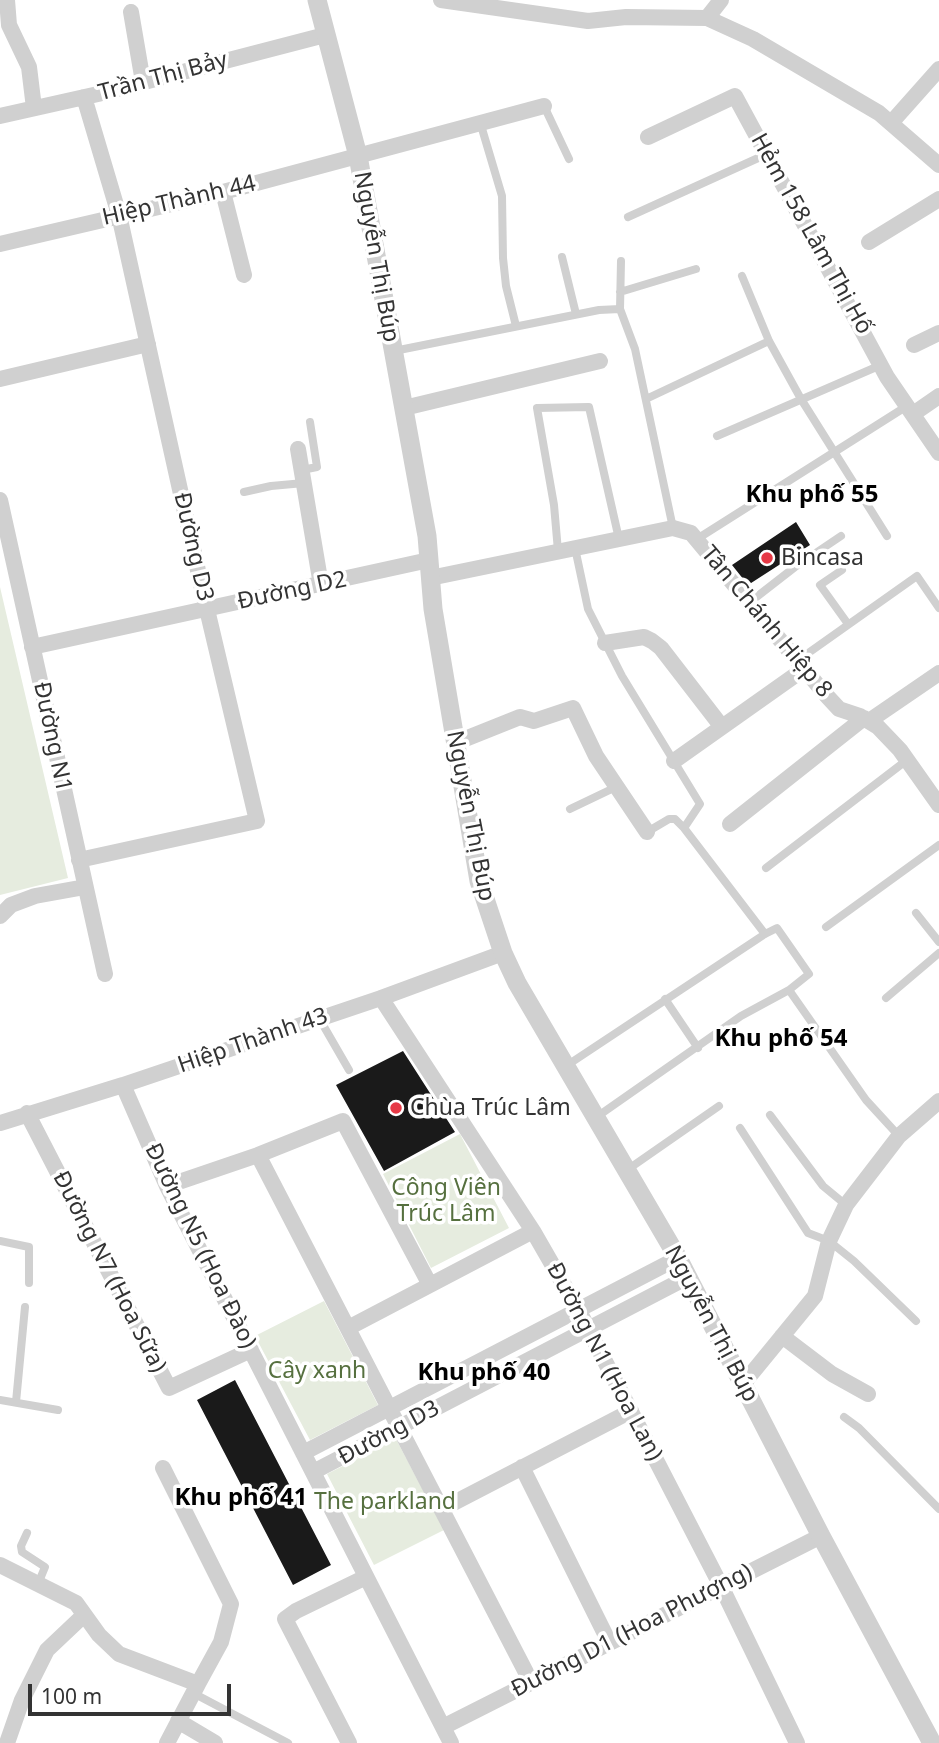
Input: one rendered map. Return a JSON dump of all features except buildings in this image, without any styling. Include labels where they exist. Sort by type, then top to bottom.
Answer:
[{"type":"street","points":[[8,0],[9,25],[29,67],[34,108]]},
{"type":"street","points":[[441,0],[588,20],[626,17],[707,18],[752,39],[879,113],[939,166]]},
{"type":"street","points":[[707,18],[721,0]]},
{"type":"street","name":"Nguyễn Thị Búp","points":[[320,1],[325,35],[358,156],[394,351],[430,569],[433,609],[479,881],[503,953],[517,983],[678,1258],[821,1536],[932,1743]]},
{"type":"street","points":[[131,12],[142,82]]},
{"type":"street","name":"Trần Thị Bảy","points":[[0,116],[325,35]]},
{"type":"street","points":[[891,123],[939,69]]},
{"type":"street","name":"Hẻm 158 Lâm Thị Hố","points":[[648,137],[735,96],[881,365],[939,453]]},
{"type":"street","name":"Đường D3","points":[[79,860],[257,821],[119,215],[84,97]]},
{"type":"street","name":"Hiệp Thành 44","points":[[0,244],[223,192],[544,106]]},
{"type":"street","points":[[223,192],[244,275]]},
{"type":"street","points":[[869,242],[939,199]]},
{"type":"street","points":[[914,345],[939,333]]},
{"type":"street","points":[[0,379],[148,344]]},
{"type":"street","points":[[404,408],[600,361]]},
{"type":"street","points":[[910,410],[939,396]]},
{"type":"street","points":[[298,449],[321,584]]},
{"type":"street","name":"Đường N1","points":[[0,499],[6,551],[32,647],[105,974]]},
{"type":"street","points":[[430,569],[558,551],[673,528]]},
{"type":"street","name":"Tân Chánh Hiệp 8","points":[[673,528],[691,533],[697,538],[839,709],[878,727],[907,760],[932,782],[939,806]]},
{"type":"street","name":"Đường D2","points":[[32,647],[321,584],[430,569]]},
{"type":"street","points":[[605,643],[644,637],[652,640],[722,727]]},
{"type":"street","points":[[674,761],[801,665]]},
{"type":"street","points":[[730,824],[867,720],[939,673]]},
{"type":"street","points":[[455,743],[520,717],[534,721],[573,708],[587,739],[647,832]]},
{"type":"street","points":[[0,916],[11,905],[35,896],[85,887]]},
{"type":"street","name":"Hiệp Thành 43","points":[[0,1123],[123,1085],[381,998],[503,953]]},
{"type":"street","name":"Đường N1 (Hoa Lan)","points":[[381,998],[533,1231],[579,1311],[721,1586],[797,1743]]},
{"type":"street","name":"Đường N5 (Hoa Đào)","points":[[123,1085],[167,1186],[451,1743]]},
{"type":"street","points":[[743,1384],[815,1296],[829,1241],[846,1205],[899,1136],[939,1101]]},
{"type":"street","name":"Đường N7 (Hoa Sữa)","points":[[27,1113],[169,1388],[251,1350]]},
{"type":"street","points":[[167,1186],[258,1155],[343,1121],[430,1284]]},
{"type":"street","points":[[258,1155],[531,1682]]},
{"type":"street","points":[[348,1328],[533,1231]]},
{"type":"street","name":"Đường D3","points":[[303,1453],[678,1258]]},
{"type":"street","name":"Đường D3","points":[[313,1472],[688,1277]]},
{"type":"street","points":[[782,1336],[832,1374],[868,1394]]},
{"type":"street","points":[[442,1509],[631,1412]]},
{"type":"street","points":[[522,1467],[610,1642]]},
{"type":"street","points":[[163,1468],[231,1607],[221,1642],[167,1743]]},
{"type":"street","name":"Đường D1 (Hoa Phượng)","points":[[443,1727],[821,1536]]},
{"type":"street","points":[[0,1565],[75,1603],[99,1635],[119,1654],[195,1688]]},
{"type":"street","points":[[349,1743],[285,1619],[366,1577]]},
{"type":"street","points":[[7,1743],[23,1700],[47,1650],[85,1615]]},
{"type":"street","points":[[178,1721],[215,1743]]},
{"type":"lane","points":[[544,106],[569,159]]},
{"type":"lane","points":[[480,122],[502,196],[506,286],[516,326]]},
{"type":"lane","points":[[628,217],[767,154]]},
{"type":"lane","points":[[562,257],[576,314]]},
{"type":"lane","points":[[621,261],[620,309],[635,349],[673,528]]},
{"type":"lane","points":[[620,292],[696,269]]},
{"type":"lane","points":[[741,276],[769,341],[801,399],[887,536]]},
{"type":"lane","points":[[394,351],[576,314],[620,309]]},
{"type":"lane","points":[[646,400],[769,341]]},
{"type":"lane","points":[[717,436],[881,365]]},
{"type":"lane","points":[[558,551],[554,505],[537,408],[589,407],[619,539]]},
{"type":"lane","points":[[697,538],[833,453],[910,410]]},
{"type":"lane","points":[[244,492],[303,477],[317,467],[310,422]]},
{"type":"lane","points":[[750,602],[841,536]]},
{"type":"lane","points":[[575,548],[588,609],[622,676],[700,804],[684,828]]},
{"type":"lane","points":[[842,570],[820,585],[848,624]]},
{"type":"lane","points":[[801,665],[848,624],[917,576],[939,608]]},
{"type":"lane","points":[[766,868],[907,760]]},
{"type":"lane","points":[[570,809],[616,787]]},
{"type":"lane","points":[[647,832],[668,819],[675,819],[765,934]]},
{"type":"lane","points":[[826,927],[939,845]]},
{"type":"lane","points":[[916,913],[939,942]]},
{"type":"lane","points":[[566,1066],[777,928],[809,974],[789,990],[741,1016],[596,1117]]},
{"type":"lane","points":[[886,998],[939,953]]},
{"type":"lane","points":[[789,990],[866,1100],[899,1136]]},
{"type":"lane","points":[[665,999],[698,1048]]},
{"type":"lane","points":[[319,1018],[349,1070]]},
{"type":"lane","points":[[627,1170],[719,1105]]},
{"type":"lane","points":[[770,1115],[823,1185],[846,1205]]},
{"type":"lane","points":[[740,1128],[808,1233],[829,1241],[854,1261],[916,1321]]},
{"type":"lane","points":[[0,1241],[29,1247],[29,1283]]},
{"type":"lane","points":[[16,1402],[25,1307]]},
{"type":"lane","points":[[0,1400],[58,1410]]},
{"type":"lane","points":[[844,1417],[859,1428],[939,1509]]},
{"type":"lane","points":[[27,1533],[22,1552],[45,1567],[38,1584]]},
{"type":"lane","points":[[195,1688],[288,1743]]},
{"type":"green space","points":[[0,587],[68,878],[0,895]]},
{"type":"green space","name":"Công Viên Trúc Lâm","points":[[460,1134],[509,1228],[431,1268],[383,1174]]},
{"type":"green space","name":"Cây xanh","points":[[324,1301],[378,1405],[310,1440],[255,1336]]},
{"type":"green space","name":"The parkland","points":[[396,1439],[444,1530],[374,1565],[327,1474]]},
{"type":"place","name":"Bincasa","points":[[767,558]]},
{"type":"place","name":"Chùa Trúc Lâm","points":[[396,1108]]},
{"type":"district","name":"Khu phố 55","points":[[812,495]]},
{"type":"district","name":"Khu phố 54","points":[[781,1039]]},
{"type":"district","name":"Khu phố 40","points":[[484,1373]]},
{"type":"district","name":"Khu phố 41","points":[[241,1498]]}]
